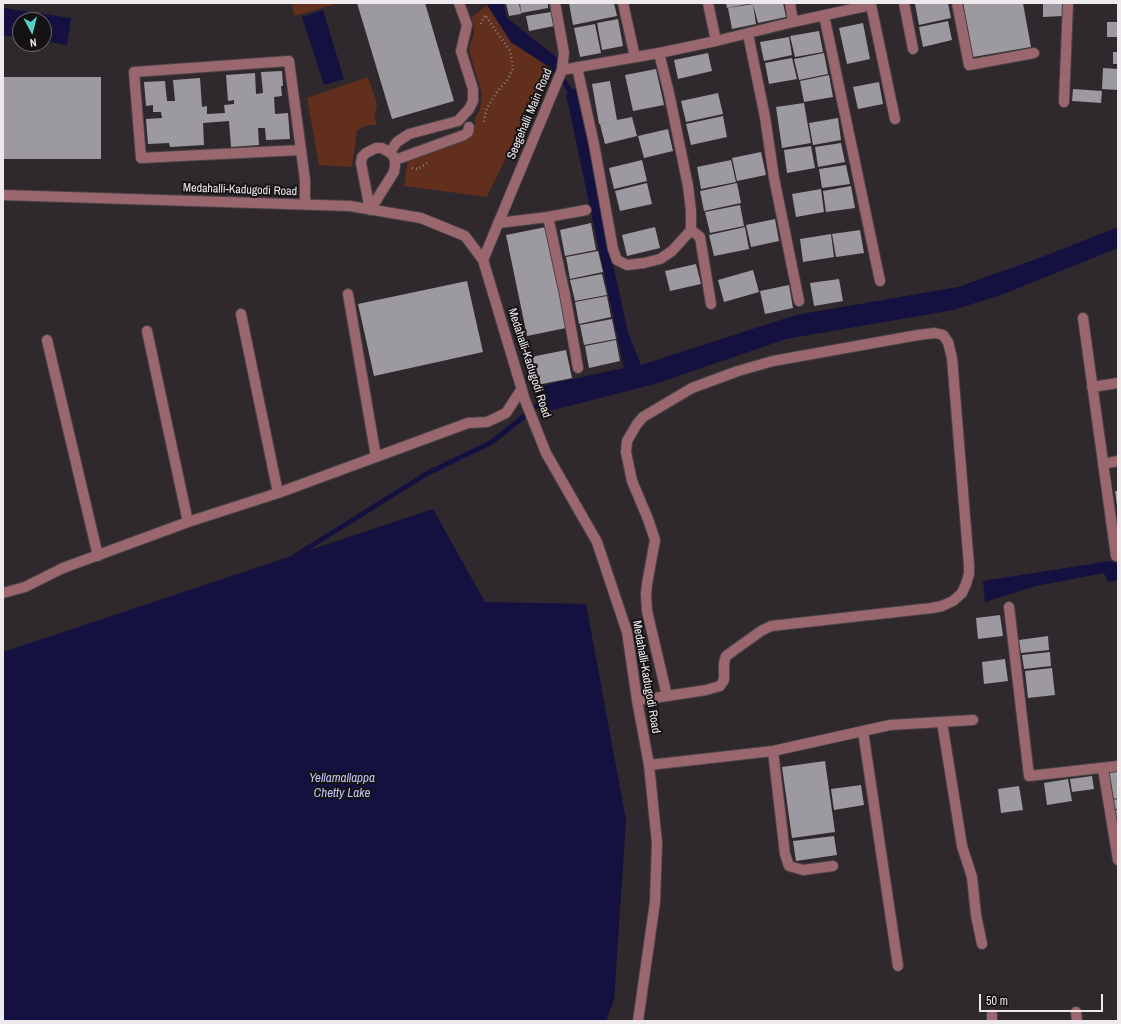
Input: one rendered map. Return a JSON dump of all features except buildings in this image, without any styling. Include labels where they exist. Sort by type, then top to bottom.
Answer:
[{"type":"street","points":[[392,156],[397,142],[409,134],[458,121],[469,109],[473,101],[473,89],[461,51],[467,25],[459,3]]},
{"type":"street","points":[[555,3],[564,53],[562,70]]},
{"type":"street","points":[[623,3],[635,57]]},
{"type":"street","points":[[708,3],[716,41]]},
{"type":"street","points":[[790,3],[793,22]]},
{"type":"street","points":[[904,3],[913,49]]},
{"type":"street","points":[[957,3],[969,65],[1034,53]]},
{"type":"street","points":[[1064,102],[1068,3]]},
{"type":"street","name":"Seegehalli Main Road","points":[[483,260],[562,70],[659,53],[871,5],[896,119]]},
{"type":"street","points":[[824,15],[880,281]]},
{"type":"street","points":[[748,34],[798,301]]},
{"type":"street","points":[[577,67],[595,151],[613,249],[617,260],[627,265],[644,263],[660,259],[672,251],[691,230],[691,211],[688,186],[669,93],[659,53]]},
{"type":"street","points":[[301,150],[141,158],[134,72],[289,61],[301,150],[305,180],[305,205]]},
{"type":"street","points":[[392,156],[464,135],[468,132],[469,127]]},
{"type":"street","points":[[382,148],[392,156],[396,166],[394,172],[370,210],[361,168],[362,157],[370,149],[382,148]]},
{"type":"street","name":"Medahalli-Kadugodi Road","points":[[3,195],[350,206],[421,218],[465,236],[483,260],[525,400],[546,453],[597,542],[627,632],[637,700],[649,765],[658,843],[655,902],[638,1021]]},
{"type":"street","points":[[498,223],[548,217],[586,210]]},
{"type":"street","points":[[548,217],[565,295],[578,368]]},
{"type":"street","points":[[691,230],[700,236],[711,304]]},
{"type":"street","points":[[348,294],[376,457]]},
{"type":"street","points":[[241,314],[278,493]]},
{"type":"street","points":[[1083,318],[1116,556],[1118,555]]},
{"type":"street","points":[[147,331],[188,522]]},
{"type":"street","points":[[637,700],[667,696],[706,690],[720,686],[724,680],[724,663],[726,656],[770,626],[932,608],[942,606],[953,601],[962,593],[969,574],[969,565],[952,358],[948,342],[944,335],[935,333],[918,334],[773,361],[738,371],[692,388],[643,417],[637,424],[627,441],[626,452],[632,481],[655,540],[646,584],[647,611],[667,696]]},
{"type":"street","points":[[47,340],[98,556]]},
{"type":"street","points":[[1092,386],[1118,382]]},
{"type":"street","points":[[3,593],[25,587],[63,568],[188,522],[278,493],[468,423],[487,422],[506,413],[522,390]]},
{"type":"street","points":[[1103,464],[1118,461]]},
{"type":"street","points":[[1008,607],[1029,776],[1103,769],[1118,766]]},
{"type":"street","points":[[649,765],[773,752],[890,725],[973,720]]},
{"type":"street","points":[[942,722],[962,846],[972,877],[976,915],[982,944]]},
{"type":"street","points":[[864,731],[898,966]]},
{"type":"street","points":[[773,752],[785,854],[789,866],[803,870],[833,866]]},
{"type":"street","points":[[1103,769],[1118,860]]},
{"type":"shaded area","points":[[292,3],[339,3],[294,16]]},
{"type":"shaded area","points":[[487,5],[511,42],[549,67],[487,197],[404,186],[408,159],[473,133],[475,128],[475,118],[480,109],[482,94],[469,50],[474,32],[474,25],[471,18]]},
{"type":"shaded area","points":[[368,77],[377,106],[374,116],[377,125],[368,125],[357,130],[352,167],[319,165],[307,98]]},
{"type":"water","points":[[486,3],[503,3],[507,18],[556,57],[559,63],[549,67],[511,42]]},
{"type":"water","points":[[3,8],[30,12],[12,12],[12,37],[3,35]]},
{"type":"water","points":[[323,10],[344,79],[324,85],[302,17]]},
{"type":"water","points":[[52,15],[71,18],[67,45],[52,42]]},
{"type":"water","points":[[579,86],[612,260],[628,332],[641,365],[796,315],[958,287],[1042,257],[1118,227],[1118,248],[1001,295],[953,310],[786,339],[655,384],[549,411],[536,387],[624,368],[566,94]]},
{"type":"water","name":"Yellamallappa Chetty Lake","points":[[433,509],[485,602],[586,604],[626,820],[614,1000],[606,1021],[3,1021],[3,652]]},
{"type":"water","points":[[1110,561],[1118,564],[1118,580],[1108,582],[1104,573],[1036,586],[985,602],[983,581]]},
{"type":"waterway","points":[[549,60],[574,96]]},
{"type":"waterway","points":[[295,556],[426,474],[492,442],[543,401],[549,400]]}]
